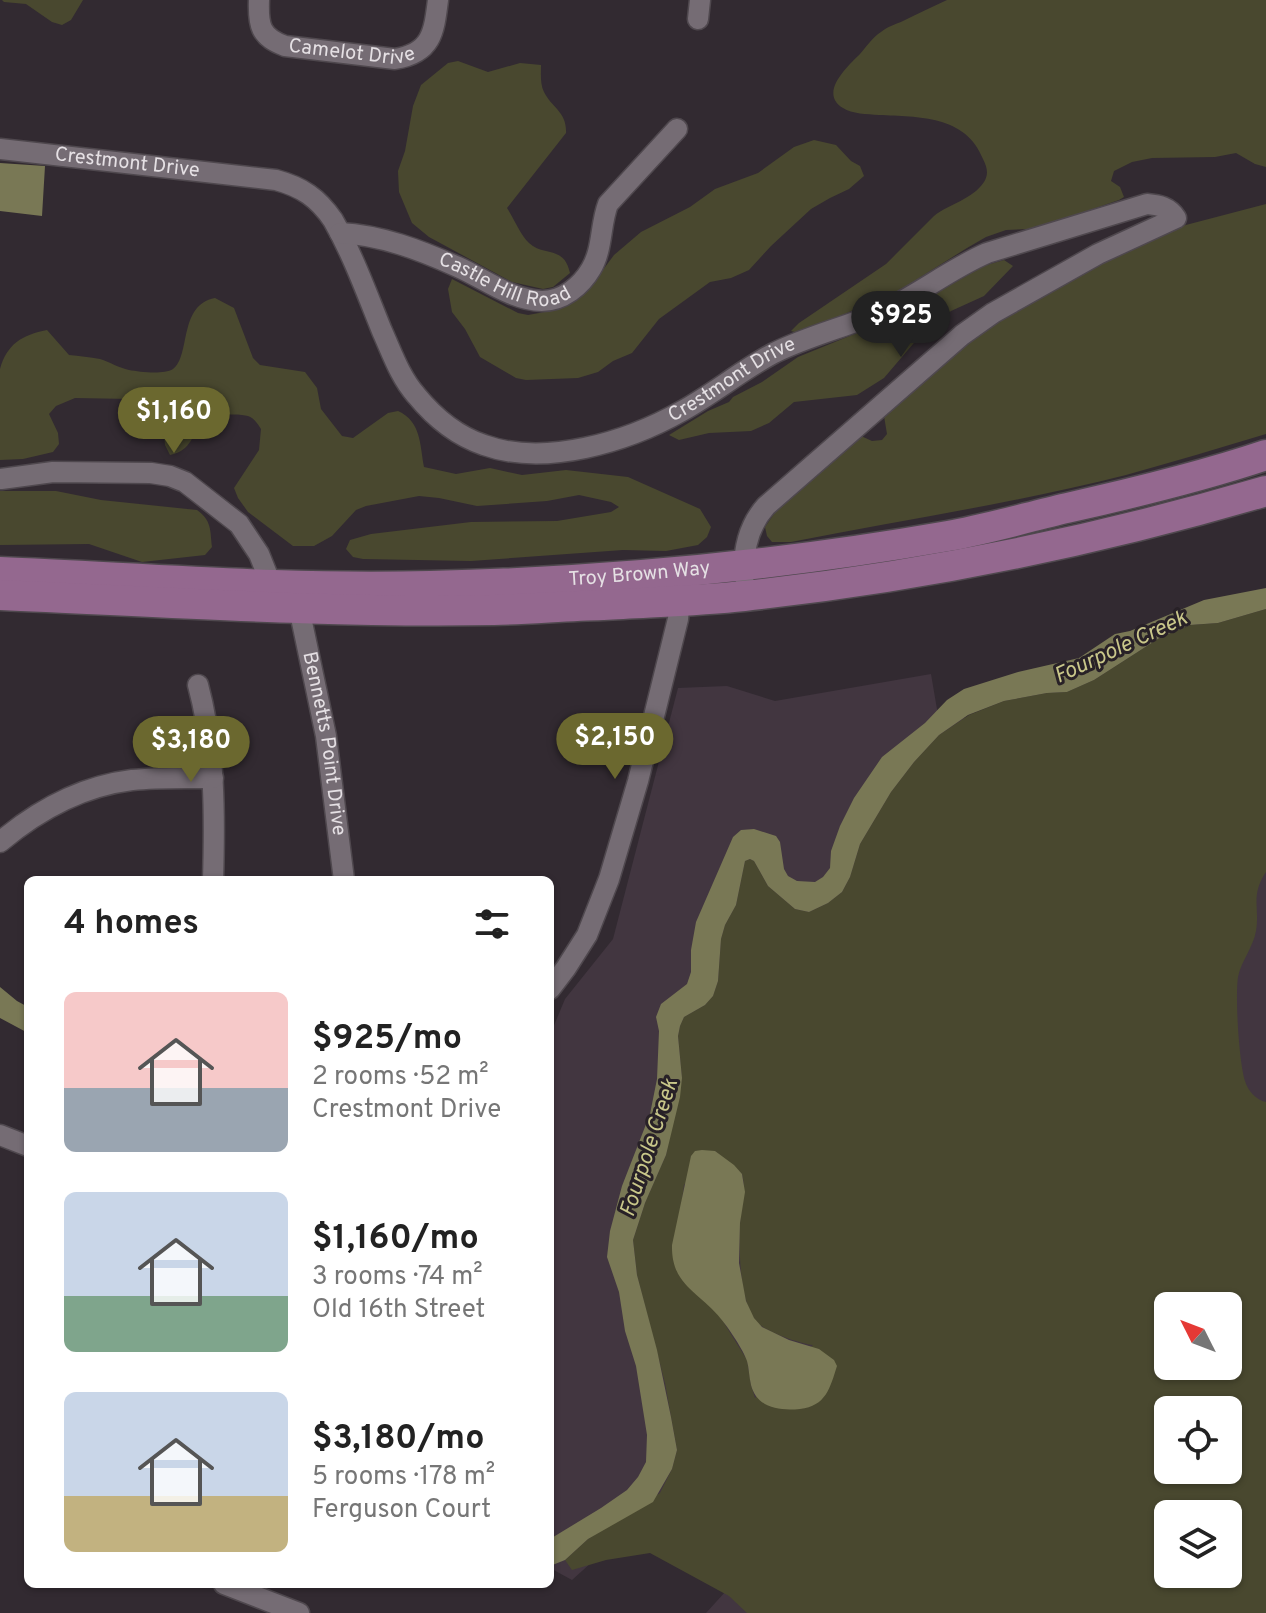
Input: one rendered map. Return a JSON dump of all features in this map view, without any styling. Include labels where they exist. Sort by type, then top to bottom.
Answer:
[{"type":"main road","name":"Troy Brown Way","points":[[0,595],[299,608],[496,610],[681,587],[744,566],[950,535],[1145,490],[1266,455]]},
{"type":"main road","name":"Troy Brown Way","points":[[0,572],[271,584],[428,587],[585,580],[681,587],[744,596],[906,574],[1072,541],[1266,491]]},
{"type":"street","name":"Camelot Drive","points":[[259,0],[261,28],[273,42],[395,59],[418,52],[427,44],[433,33],[438,0]]},
{"type":"street","name":"Castle Hill Road","points":[[340,233],[373,236],[411,248],[456,266],[513,295],[542,301],[555,299],[570,293],[591,269],[598,255],[608,204],[677,129]]},
{"type":"street","name":"Crestmont Drive","points":[[0,149],[276,180],[310,193],[327,211],[340,233],[407,383],[427,407],[456,431],[486,446],[522,452],[578,450],[659,422],[776,353],[898,304],[966,262],[987,253],[1147,204],[1162,206],[1173,213],[1176,218],[1098,254],[1002,307],[962,335],[766,506],[758,514],[749,533],[744,596]]},
{"type":"street","points":[[1,479],[53,472],[170,476],[185,482],[239,524],[259,554],[271,584]]},
{"type":"street","points":[[554,984],[587,935],[609,879],[638,781],[678,619],[681,587]]},
{"type":"street","name":"Bennetts Point Drive","points":[[299,608],[326,736],[344,876]]},
{"type":"street","points":[[198,685],[207,722],[213,778],[213,876]]},
{"type":"street","points":[[0,842],[42,811],[92,790],[131,780],[213,778]]},
{"type":"street","points":[[0,1135],[24,1144]]},
{"type":"street","points":[[229,1588],[250,1604],[299,1613]]},
{"type":"shaded area","points":[[2,0],[83,0],[71,20],[62,25],[52,22],[26,4]]},
{"type":"shaded area","points":[[947,0],[1266,0],[1266,167],[1236,153],[1132,162],[1114,171],[1111,181],[1120,187],[1124,197],[1119,200],[1049,224],[1006,230],[986,237],[879,303],[858,308],[801,334],[791,331],[886,264],[934,216],[974,193],[986,179],[986,165],[975,145],[953,126],[925,118],[851,111],[836,102],[833,95],[843,72],[878,34]]},
{"type":"shaded area","points":[[458,61],[488,72],[520,63],[541,65],[543,89],[562,115],[566,133],[507,208],[529,243],[558,255],[567,264],[570,273],[553,287],[543,289],[512,282],[429,237],[412,223],[399,192],[398,171],[413,106],[421,85],[448,63]]},
{"type":"shaded area","points":[[814,140],[836,145],[860,166],[864,176],[849,189],[811,209],[749,270],[710,282],[659,319],[632,353],[598,372],[578,378],[516,378],[480,357],[452,312],[448,289],[452,279],[518,313],[528,315],[550,311],[571,302],[588,290],[614,255],[641,232],[690,207],[715,189],[758,173],[794,147]]},
{"type":"shaded area","points":[[1266,204],[1266,434],[1126,475],[1043,494],[791,542],[772,542],[767,536],[765,527],[780,505],[861,436],[872,441],[882,440],[887,434],[884,416],[975,335],[1087,270],[1182,226]]},
{"type":"shaded area","points":[[1004,260],[1013,266],[984,296],[943,317],[919,337],[884,378],[857,395],[794,402],[769,423],[751,431],[709,433],[679,440],[669,435],[729,402],[798,357],[896,317],[983,266]]},
{"type":"shaded area","points":[[215,298],[234,308],[253,358],[260,365],[305,372],[317,388],[321,409],[342,436],[353,438],[388,413],[398,411],[406,415],[415,427],[424,467],[456,474],[490,468],[522,475],[566,470],[628,477],[700,509],[711,527],[707,537],[698,545],[666,551],[623,550],[471,561],[363,559],[353,557],[346,549],[350,540],[371,534],[471,522],[557,521],[611,512],[619,507],[611,502],[579,495],[547,501],[477,506],[419,496],[366,506],[356,510],[332,536],[314,546],[293,546],[248,512],[234,488],[259,450],[261,429],[254,420],[238,415],[208,419],[183,450],[170,455],[165,445],[163,424],[157,415],[131,399],[75,398],[56,406],[49,414],[58,433],[59,444],[53,452],[23,459],[0,460],[0,369],[7,353],[17,342],[47,330],[69,355],[100,359],[134,371],[169,371],[178,363],[195,310]]},
{"type":"shaded area","points":[[0,491],[56,491],[101,500],[197,510],[208,522],[212,547],[205,555],[142,562],[89,544],[0,545]]},
{"type":"shaded area","points":[[1266,609],[1266,872],[1258,888],[1256,931],[1238,977],[1237,999],[1239,1045],[1245,1081],[1253,1094],[1266,1102],[1266,1613],[747,1613],[729,1596],[650,1553],[606,1560],[572,1570],[565,1560],[588,1539],[660,1493],[677,1450],[665,1383],[637,1275],[633,1240],[666,1155],[682,1078],[680,1026],[684,1017],[705,1005],[713,996],[718,981],[721,939],[736,905],[745,861],[754,861],[768,886],[795,909],[809,912],[828,903],[842,892],[860,844],[891,792],[939,735],[969,715],[1004,701],[1067,692],[1094,680],[1161,637],[1191,625],[1218,623]],"holes":[[[715,1151],[742,1174],[744,1193],[740,1260],[750,1312],[767,1329],[813,1345],[755,1398],[747,1360],[721,1318],[680,1215],[684,1185]]]},
{"type":"shaded area","points":[[931,674],[939,721],[1266,681],[1266,1613],[706,1613],[726,1591],[642,1517],[572,1580],[554,1570],[554,1025],[565,999],[613,939],[678,688],[727,686],[775,701]]},
{"type":"water","points":[[0,163],[45,166],[42,216],[0,211]]},
{"type":"water","name":"Fourpole Creek","points":[[1266,588],[1266,609],[1218,623],[1190,625],[1161,637],[1094,680],[1067,692],[1004,701],[968,715],[939,735],[891,792],[860,844],[842,892],[828,903],[809,912],[795,909],[768,886],[754,861],[745,861],[736,905],[721,939],[718,981],[713,996],[705,1005],[684,1017],[680,1026],[680,1097],[666,1155],[633,1240],[637,1275],[657,1350],[677,1450],[672,1469],[653,1502],[588,1539],[565,1560],[554,1564],[554,1537],[627,1490],[646,1462],[647,1435],[636,1366],[625,1331],[619,1292],[607,1257],[610,1231],[622,1186],[650,1114],[657,1079],[659,1031],[656,1017],[661,1004],[687,984],[696,922],[733,837],[741,830],[754,829],[776,836],[788,876],[797,881],[815,882],[830,868],[831,851],[840,826],[854,798],[882,757],[925,723],[947,700],[964,689],[1079,658],[1115,634],[1130,631],[1204,600]]},
{"type":"water","points":[[0,987],[24,1005],[24,1031],[0,1018]]},
{"type":"water","points":[[695,1151],[715,1151],[742,1174],[745,1192],[739,1263],[746,1301],[754,1318],[762,1327],[789,1340],[819,1349],[837,1366],[826,1395],[816,1404],[792,1409],[777,1408],[758,1399],[751,1385],[747,1361],[736,1339],[676,1270],[672,1245],[691,1156]]}]
